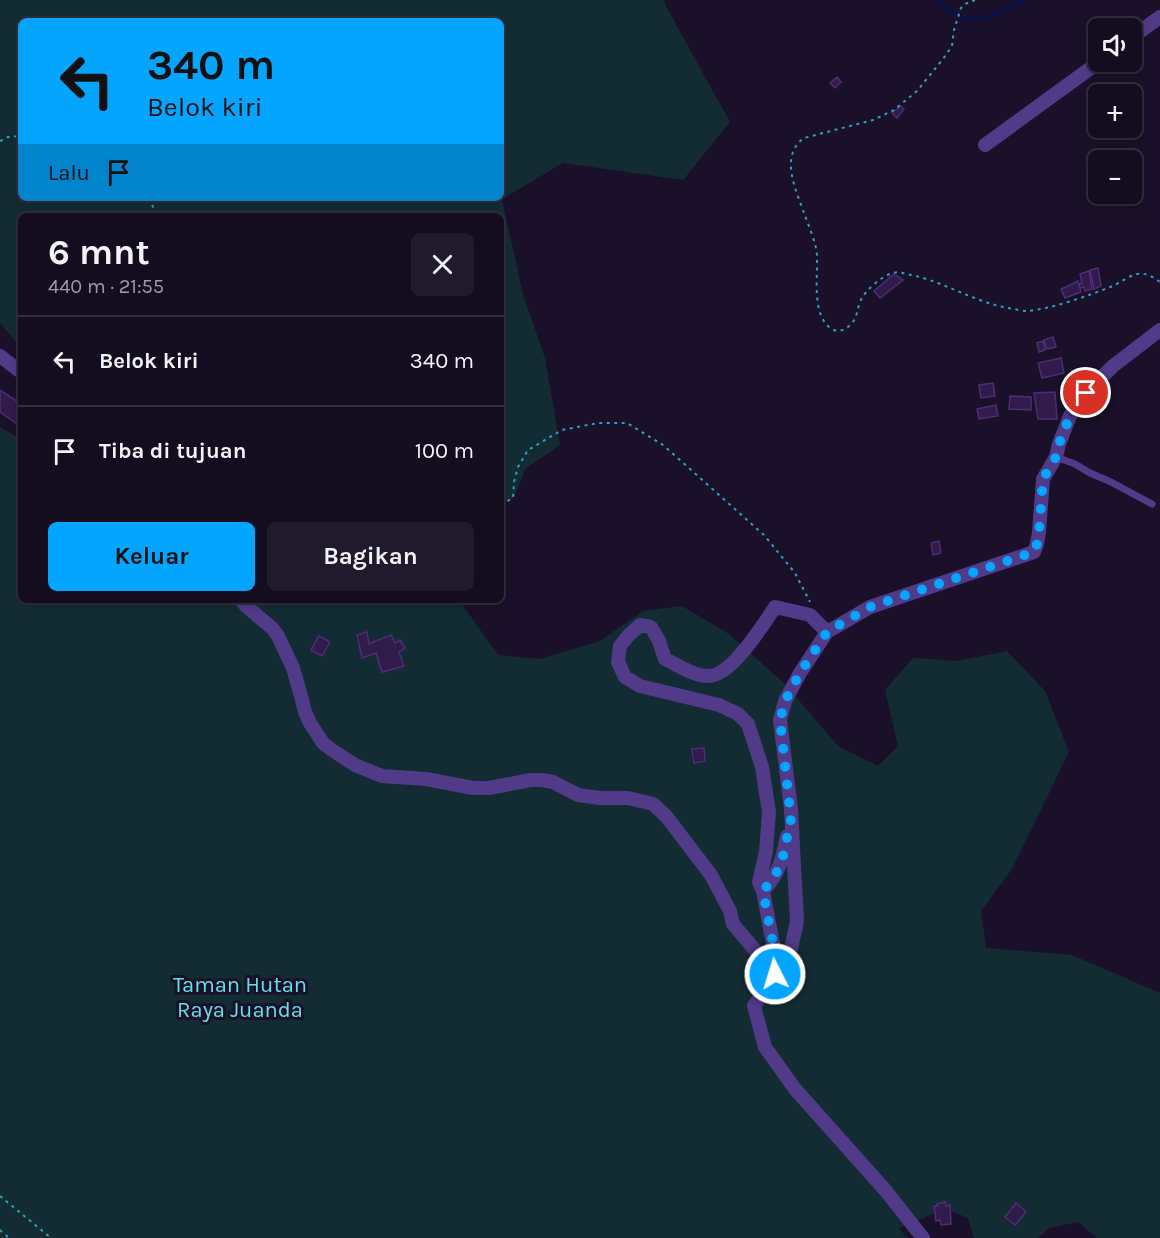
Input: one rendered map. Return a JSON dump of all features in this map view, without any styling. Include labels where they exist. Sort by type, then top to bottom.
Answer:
[{"type":"street","points":[[1142,30],[1160,17]]},
{"type":"street","points":[[985,145],[1088,70]]},
{"type":"street","points":[[754,1006],[769,996],[782,980],[797,921],[791,819],[780,720],[785,701],[800,673],[827,632],[870,607],[1034,552],[1039,532],[1043,479],[1056,457],[1070,416],[1086,393],[1113,366],[1160,330]]},
{"type":"street","points":[[0,356],[18,370]]},
{"type":"street","points":[[244,603],[278,636],[297,680],[305,712],[317,734],[332,750],[355,765],[382,776],[432,780],[473,788],[489,788],[542,780],[578,795],[628,798],[653,804],[666,816],[711,875],[730,911],[733,924],[775,974]]},
{"type":"street","points":[[827,632],[810,615],[775,607],[731,665],[716,675],[707,676],[688,671],[665,659],[651,627],[640,625],[620,646],[618,662],[625,677],[640,686],[719,705],[738,714],[748,724],[762,767],[769,812],[766,852],[759,882],[763,891],[777,965],[775,974],[754,1006],[765,1047],[795,1089],[886,1191],[923,1238]]},
{"type":"street","points":[[763,891],[781,865],[791,819]]},
{"type":"lane","points":[[1056,457],[1152,504]]},
{"type":"path","points":[[975,0],[961,8],[952,46],[943,59],[916,91],[894,110],[873,120],[804,138],[794,149],[791,159],[794,188],[818,255],[817,290],[820,314],[825,323],[834,331],[845,329],[853,322],[861,298],[874,285],[894,272],[922,277],[988,304],[1026,311],[1066,303],[1111,287],[1134,275],[1144,274],[1160,282]]},
{"type":"path","points":[[0,141],[18,136]]},
{"type":"path","points":[[504,503],[513,498],[518,467],[528,450],[562,430],[598,423],[627,423],[663,445],[764,535],[795,573],[814,610]]},
{"type":"path","points":[[0,1196],[51,1238]]},
{"type":"path","points":[[0,1230],[9,1238]]},
{"type":"green space","points":[[0,0],[664,0],[730,122],[683,180],[563,163],[504,198],[504,18],[18,18],[18,201],[502,201],[523,295],[545,358],[560,445],[525,469],[514,498],[504,502],[504,213],[18,213],[18,343],[0,323]]},
{"type":"green space","name":"Taman Hutan Raya Juanda","points":[[0,427],[18,437],[18,603],[461,603],[498,655],[540,659],[600,641],[643,611],[682,606],[729,634],[784,683],[838,746],[878,766],[898,746],[885,690],[913,658],[957,661],[1007,651],[1045,691],[1069,752],[1012,869],[981,911],[986,948],[1072,955],[1160,993],[1160,1238],[1097,1238],[1078,1222],[1049,1228],[1038,1238],[974,1238],[968,1218],[946,1209],[899,1228],[907,1238],[0,1238]]},
{"type":"building","points":[[837,77],[841,82],[835,88],[830,83]]},
{"type":"building","points":[[901,106],[904,109],[897,118],[892,113]]},
{"type":"building","points":[[1098,268],[1101,286],[1094,289],[1090,270]]},
{"type":"building","points":[[1089,271],[1092,289],[1085,291],[1084,287],[1080,288],[1079,284],[1082,283],[1080,274]]},
{"type":"building","points":[[894,274],[903,280],[880,298],[874,291]]},
{"type":"building","points":[[1078,281],[1081,292],[1065,298],[1061,289]]},
{"type":"building","points":[[1053,337],[1056,347],[1047,349],[1044,340]]},
{"type":"building","points":[[1043,341],[1045,350],[1039,352],[1037,343]]},
{"type":"building","points":[[1061,358],[1064,373],[1042,378],[1038,363]]},
{"type":"building","points":[[993,383],[995,396],[981,398],[979,385]]},
{"type":"building","points":[[0,390],[18,402],[18,422],[0,412]]},
{"type":"building","points":[[1055,392],[1057,419],[1038,419],[1034,393]]},
{"type":"building","points":[[1010,396],[1031,397],[1031,410],[1009,409]]},
{"type":"building","points":[[996,405],[998,416],[979,419],[977,409]]},
{"type":"building","points":[[939,541],[941,553],[933,555],[931,543]]},
{"type":"building","points":[[367,632],[369,644],[391,635],[395,643],[400,640],[405,648],[399,652],[404,666],[382,672],[376,653],[362,658],[357,635]]},
{"type":"building","points":[[319,636],[330,642],[322,656],[311,650]]},
{"type":"building","points":[[704,748],[705,761],[694,763],[692,749]]},
{"type":"building","points":[[945,1202],[946,1206],[950,1205],[951,1224],[941,1225],[940,1220],[936,1221],[934,1206]]},
{"type":"building","points":[[1016,1203],[1026,1212],[1015,1225],[1005,1217]]},
{"type":"waterway","points":[[936,0],[958,15],[972,19],[996,14],[1025,0]]},
{"type":"route","points":[[775,974],[777,965],[763,891],[781,865],[791,819],[780,720],[785,701],[827,632],[870,607],[1034,552],[1039,532],[1043,479],[1056,457],[1070,416],[1086,393]]}]
